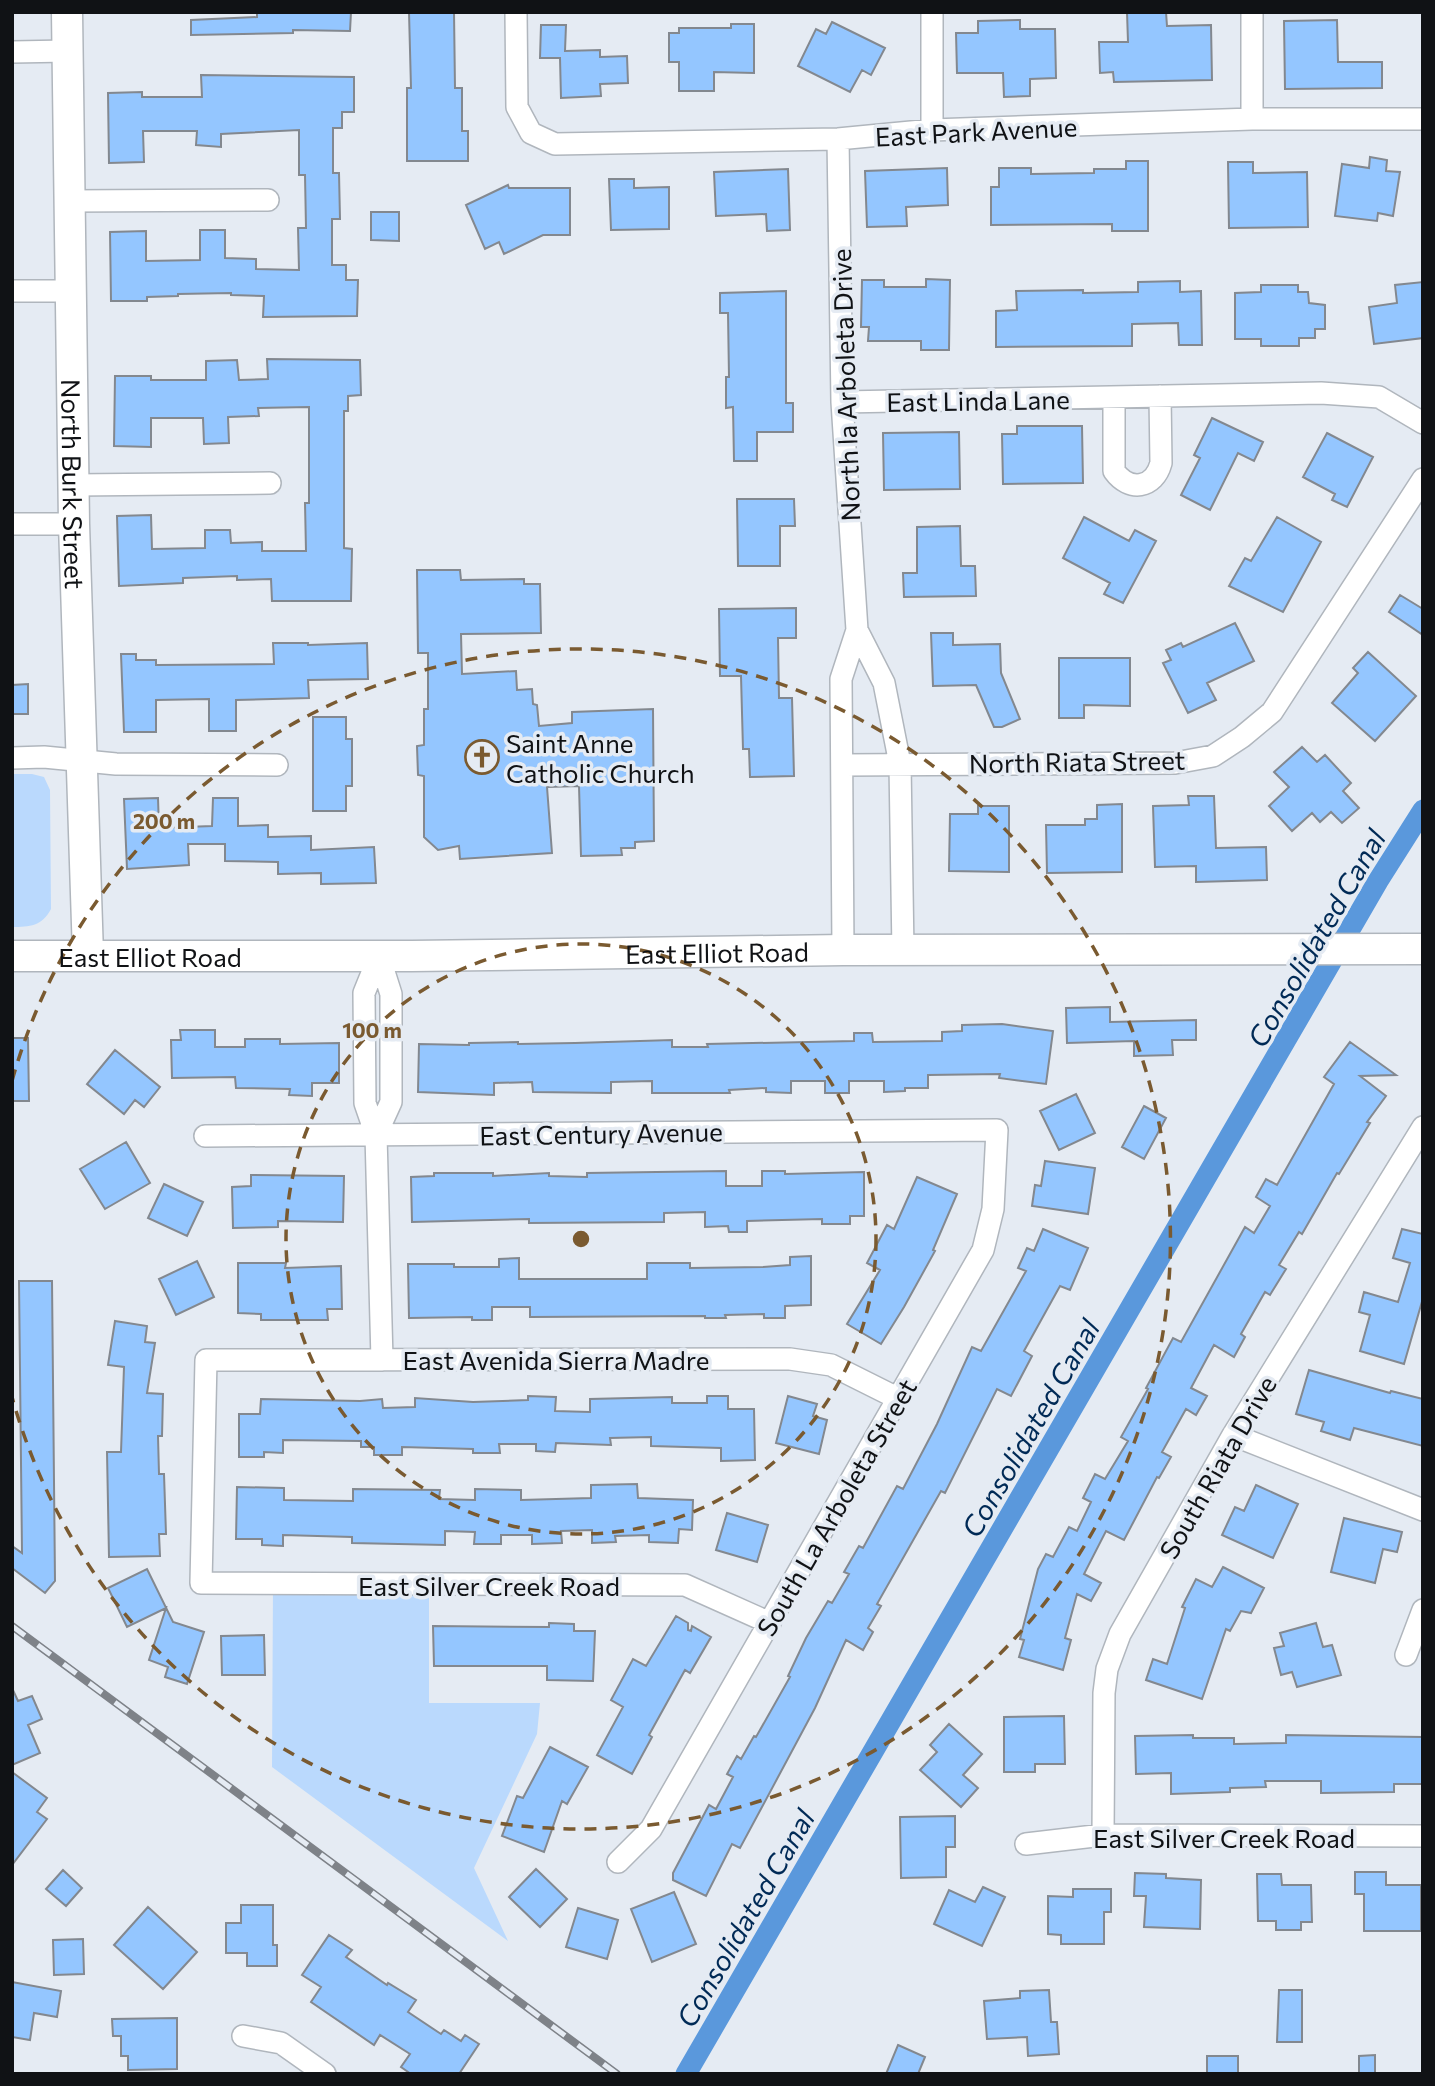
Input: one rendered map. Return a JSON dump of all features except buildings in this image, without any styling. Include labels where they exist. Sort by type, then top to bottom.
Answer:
[{"type":"main road","name":"North Burk Street","points":[[67,12],[74,524],[88,955]]},
{"type":"main road","name":"East Elliot Road","points":[[12,956],[1423,949]]},
{"type":"street","name":"East Park Avenue","points":[[516,12],[517,107],[531,133],[555,144],[838,139],[932,130],[1252,119],[1423,119]]},
{"type":"street","points":[[932,12],[932,130]]},
{"type":"street","points":[[1252,12],[1252,119]]},
{"type":"street","points":[[12,52],[68,51]]},
{"type":"street","name":"North la Arboleta Drive","points":[[838,139],[842,402],[857,630],[841,679],[843,950]]},
{"type":"street","points":[[69,201],[268,200]]},
{"type":"street","points":[[12,291],[70,291]]},
{"type":"street","name":"East Linda Lane","points":[[842,402],[1321,393],[1379,397],[1423,423]]},
{"type":"street","points":[[1114,397],[1114,471],[1129,484],[1140,485],[1158,473],[1161,463],[1160,396]]},
{"type":"street","name":"North Riata Street","points":[[843,765],[1175,763],[1213,756],[1242,737],[1272,712],[1423,480]]},
{"type":"street","points":[[74,485],[270,483]]},
{"type":"street","points":[[12,524],[74,524]]},
{"type":"street","name":"North la Arboleta Drive","points":[[857,630],[884,683],[900,764],[903,952]]},
{"type":"street","points":[[12,758],[44,757],[82,762],[277,765]]},
{"type":"street","points":[[379,956],[391,994],[391,1102],[376,1135],[382,1360]]},
{"type":"street","name":"South Riata Drive","points":[[1103,1835],[1104,1692],[1107,1669],[1120,1634],[1233,1435],[1423,1128]]},
{"type":"street","name":"East Century Avenue","points":[[205,1136],[997,1130]]},
{"type":"street","name":"South La Arboleta Street","points":[[618,1862],[651,1829],[983,1250],[993,1209],[997,1130]]},
{"type":"street","name":"East Avenida Sierra Madre","points":[[201,1583],[206,1360],[790,1359],[831,1365],[897,1398]]},
{"type":"street","points":[[1233,1435],[1423,1510]]},
{"type":"street","name":"East Silver Creek Road","points":[[201,1583],[685,1585],[770,1623]]},
{"type":"street","points":[[1406,1655],[1423,1610]]},
{"type":"street","name":"East Silver Creek Road","points":[[1026,1844],[1103,1835],[1423,1836]]},
{"type":"street","points":[[243,2036],[281,2043],[325,2074]]},
{"type":"shaded area","points":[[12,774],[44,777],[50,790],[51,909],[44,919],[24,927],[12,927]]},
{"type":"shaded area","points":[[273,1585],[429,1585],[429,1703],[540,1703],[537,1734],[474,1868],[508,1941],[272,1767]]},
{"type":"waterway","name":"Consolidated Canal","points":[[686,2074],[1378,881],[1423,810]]},
{"type":"railway","points":[[12,1626],[617,2074]]},
{"type":"place","name":"Saint Anne Catholic Church","points":[[482,757]]}]
